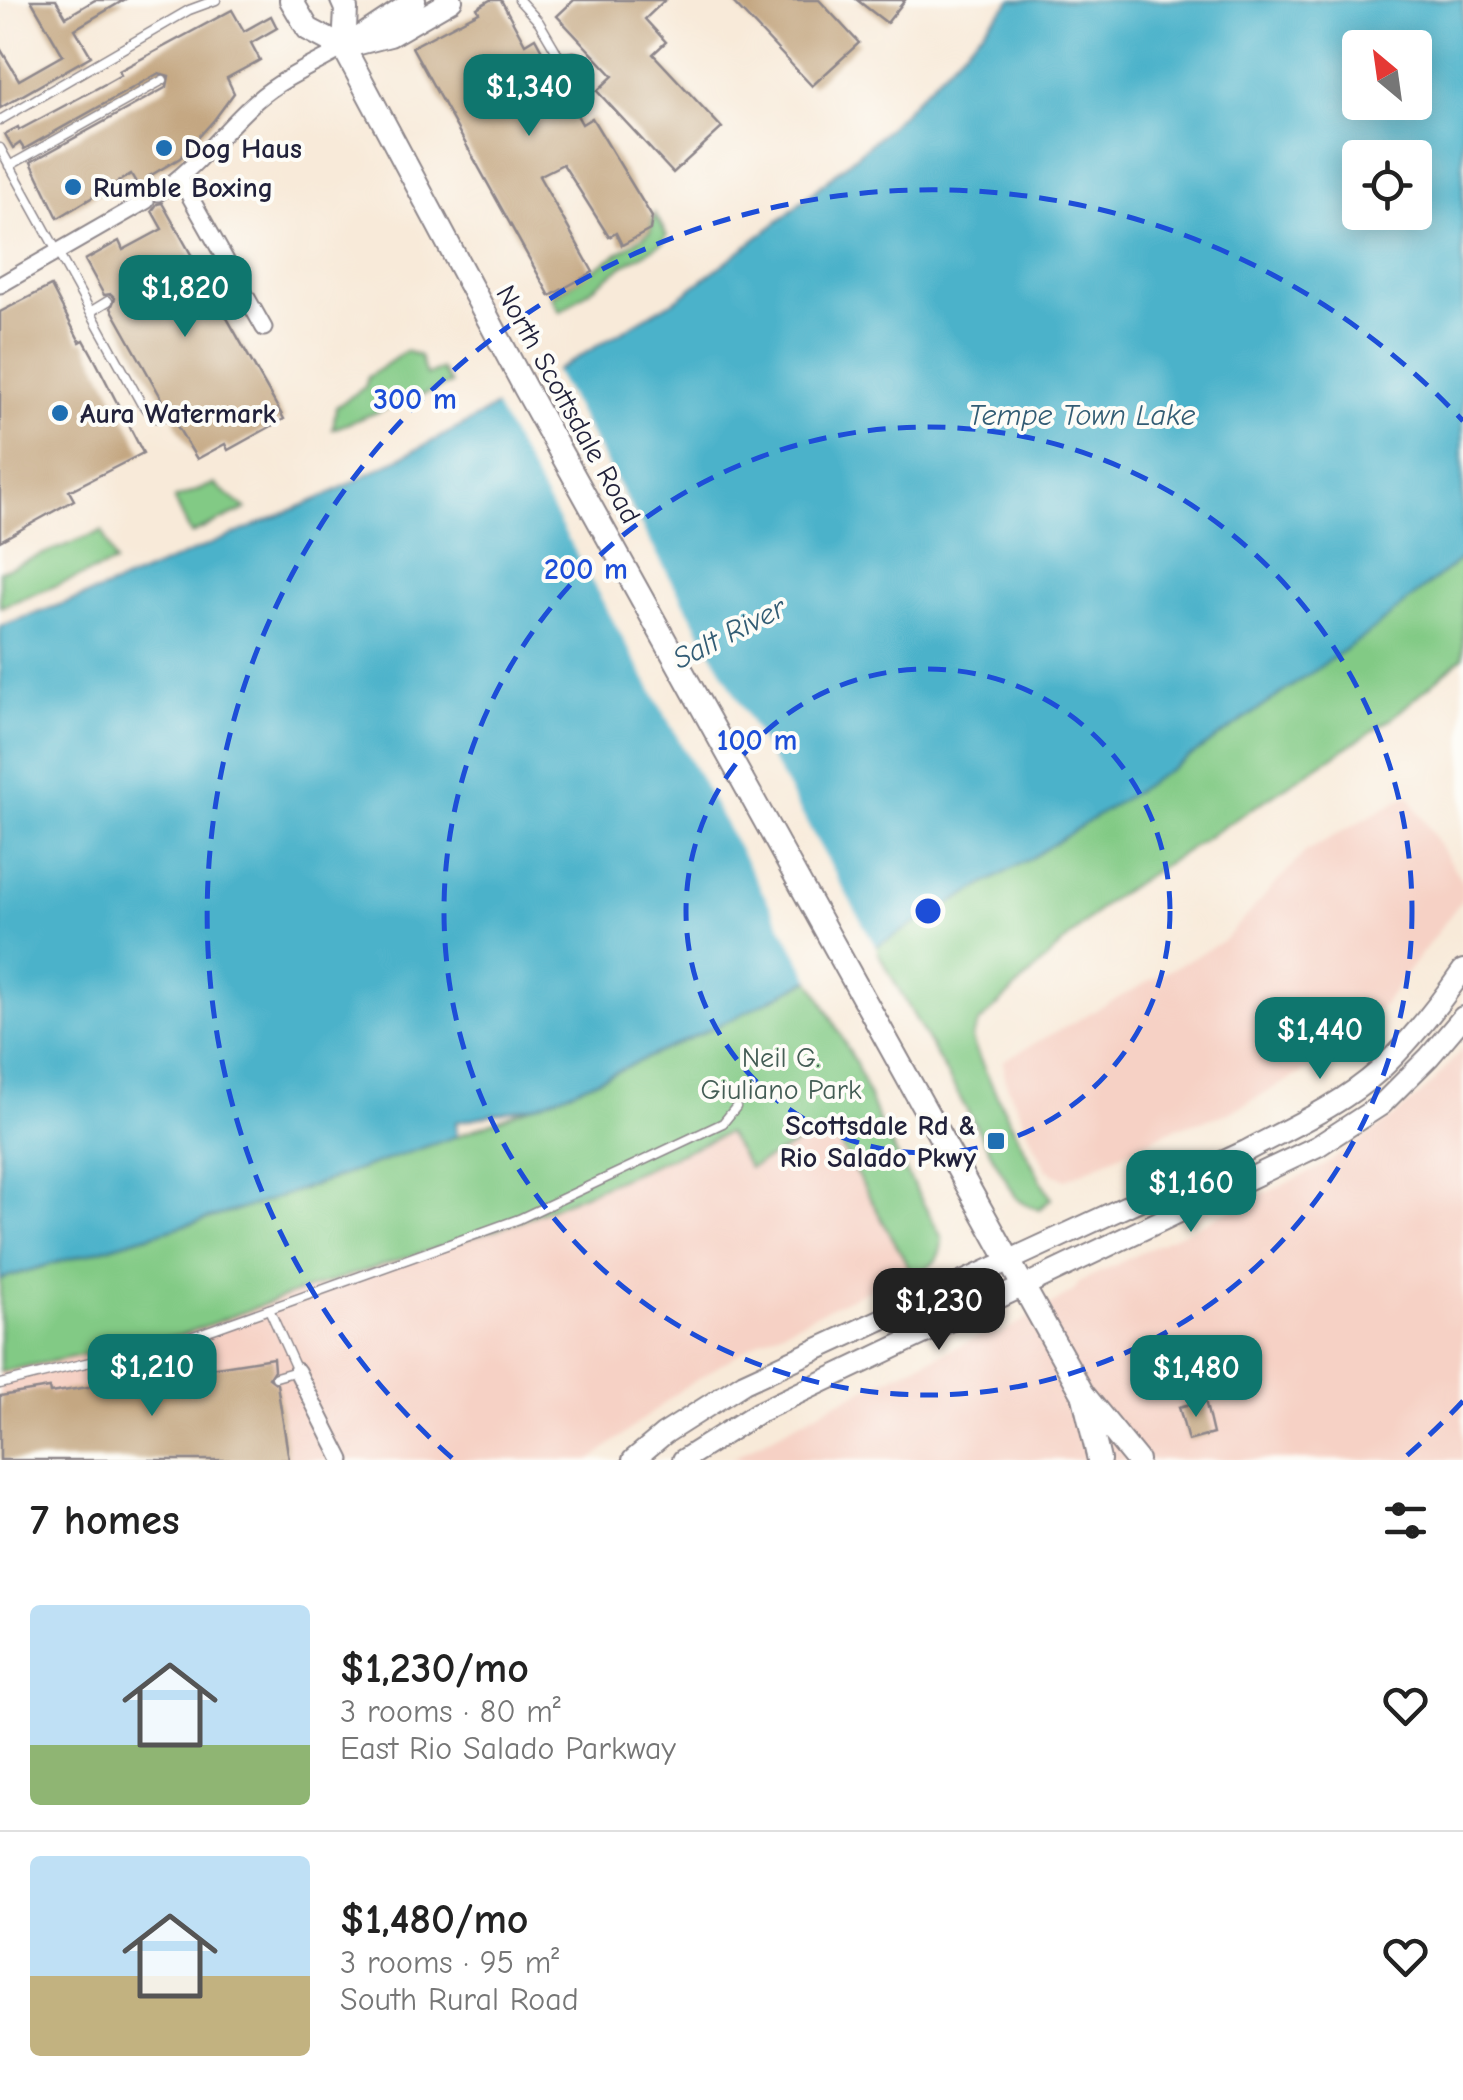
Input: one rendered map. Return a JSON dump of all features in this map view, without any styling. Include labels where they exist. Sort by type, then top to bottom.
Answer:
[{"type":"main road","name":"North Scottsdale Road","points":[[292,0],[308,29],[344,48]]},
{"type":"main road","name":"North Scottsdale Road","points":[[342,0],[346,9],[344,48],[400,156],[1083,1394]]},
{"type":"main road","points":[[344,48],[415,0]]},
{"type":"main road","points":[[344,48],[390,36],[452,0]]},
{"type":"main road","points":[[633,1460],[664,1434],[744,1383],[1246,1151],[1320,1112],[1377,1072],[1432,1015],[1463,970]]},
{"type":"main road","points":[[684,1460],[760,1412],[1318,1146],[1370,1113],[1403,1085],[1463,1017]]},
{"type":"main road","points":[[1083,1394],[1099,1460]]},
{"type":"main road","points":[[1083,1394],[1138,1460]]},
{"type":"street","points":[[0,284],[180,179],[260,97],[344,48]]},
{"type":"street","points":[[180,179],[264,328]]},
{"type":"street","points":[[297,1371],[342,1460]]},
{"type":"lane","points":[[0,120],[189,10],[216,0]]},
{"type":"lane","points":[[519,0],[568,61]]},
{"type":"lane","points":[[10,166],[163,80]]},
{"type":"lane","points":[[0,148],[140,403],[156,418],[170,415]]},
{"type":"lane","points":[[90,312],[108,301]]},
{"type":"lane","points":[[0,1384],[188,1338],[519,1219],[723,1124],[736,1107]]},
{"type":"lane","points":[[269,1309],[297,1371],[276,1377]]},
{"type":"shaded area","points":[[1408,795],[1463,883],[1463,898],[1373,1018],[1330,1057],[1229,1113],[1173,1129],[1065,1180],[1046,1169],[1004,1078],[1004,1060],[1223,941],[1305,852]]},
{"type":"shaded area","points":[[1463,1048],[1463,1460],[729,1460],[833,1404],[988,1332],[1000,1334],[1073,1292],[1081,1281],[1325,1165],[1393,1118],[1429,1087]]},
{"type":"shaded area","points":[[830,1126],[912,1273],[891,1279],[759,1341],[683,1388],[591,1460],[0,1460],[0,1372],[184,1334],[292,1294],[518,1222],[727,1132],[750,1168]]},
{"type":"green space","points":[[655,214],[667,236],[662,243],[560,312],[552,297],[650,232]]},
{"type":"green space","points":[[406,351],[420,356],[426,376],[441,369],[451,384],[333,429],[336,407],[365,387],[368,377]]},
{"type":"green space","points":[[214,484],[246,509],[191,534],[174,499]]},
{"type":"green space","points":[[102,531],[115,563],[0,607],[0,571]]},
{"type":"green space","name":"Neil G. Giuliano Park","points":[[1463,557],[1463,657],[1392,718],[1107,902],[979,1023],[972,1037],[975,1047],[1051,1199],[1039,1210],[1017,1199],[875,947],[1177,763],[1322,664]]},
{"type":"green space","name":"Neil G. Giuliano Park","points":[[811,980],[856,1064],[879,1122],[942,1238],[938,1257],[925,1269],[912,1273],[830,1127],[749,1168],[727,1133],[518,1222],[292,1294],[184,1334],[0,1372],[0,1279],[258,1204],[457,1136],[591,1083]]},
{"type":"water","name":"Tempe Town Lake","points":[[1012,0],[1463,0],[1463,557],[1366,635],[1197,752],[1036,855],[875,947],[730,1020],[537,1105],[456,1122],[457,1136],[258,1204],[0,1279],[0,626],[105,589],[325,496],[464,425],[680,297],[784,217],[884,132]]},
{"type":"pier","points":[[553,368],[878,951],[814,985],[493,402]]},
{"type":"building","points":[[31,0],[56,0],[66,17],[95,0],[124,0],[75,29],[91,56],[0,108],[0,48],[19,80],[63,55]]},
{"type":"building","points":[[490,0],[501,0],[525,44],[535,38],[582,124],[592,118],[652,217],[650,230],[622,245],[616,233],[609,237],[563,164],[539,176],[593,272],[550,296],[412,47],[479,12],[477,8]]},
{"type":"building","points":[[574,0],[665,0],[645,19],[666,42],[653,54],[722,128],[673,173],[597,91],[613,76],[557,16]]},
{"type":"building","points":[[731,0],[819,0],[859,43],[812,86]]},
{"type":"building","points":[[857,0],[905,0],[887,23]]},
{"type":"building","points":[[232,10],[244,31],[271,16],[277,28],[251,43],[260,60],[227,78],[234,93],[214,120],[180,158],[148,177],[152,184],[147,190],[141,191],[131,174],[58,218],[31,162],[167,87],[169,76],[159,73],[24,149],[20,143],[13,148],[5,134],[105,84],[121,75],[119,71]]},
{"type":"building","points":[[162,203],[284,419],[228,450],[225,444],[197,459],[174,421],[176,411],[167,408],[111,308],[115,298],[104,295],[85,260],[119,241],[123,250],[162,229],[152,211]]},
{"type":"building","name":"Aura Watermark","points":[[51,286],[143,453],[69,491],[74,500],[0,541],[0,312]]},
{"type":"building","points":[[273,1358],[274,1370],[269,1378],[277,1384],[289,1460],[0,1460],[0,1396],[49,1388],[50,1393]]},
{"type":"building","points":[[1205,1400],[1213,1434],[1188,1441],[1179,1407]]},
{"type":"place","name":"Dog Haus","points":[[164,148]]},
{"type":"place","name":"Rumble Boxing","points":[[73,187]]},
{"type":"place","name":"Aura Watermark","points":[[60,413]]},
{"type":"place","name":"Scottsdale Rd & Rio Salado Pkwy","points":[[996,1141]]},
{"type":"water label","name":"Salt River","points":[[729,633]]}]
